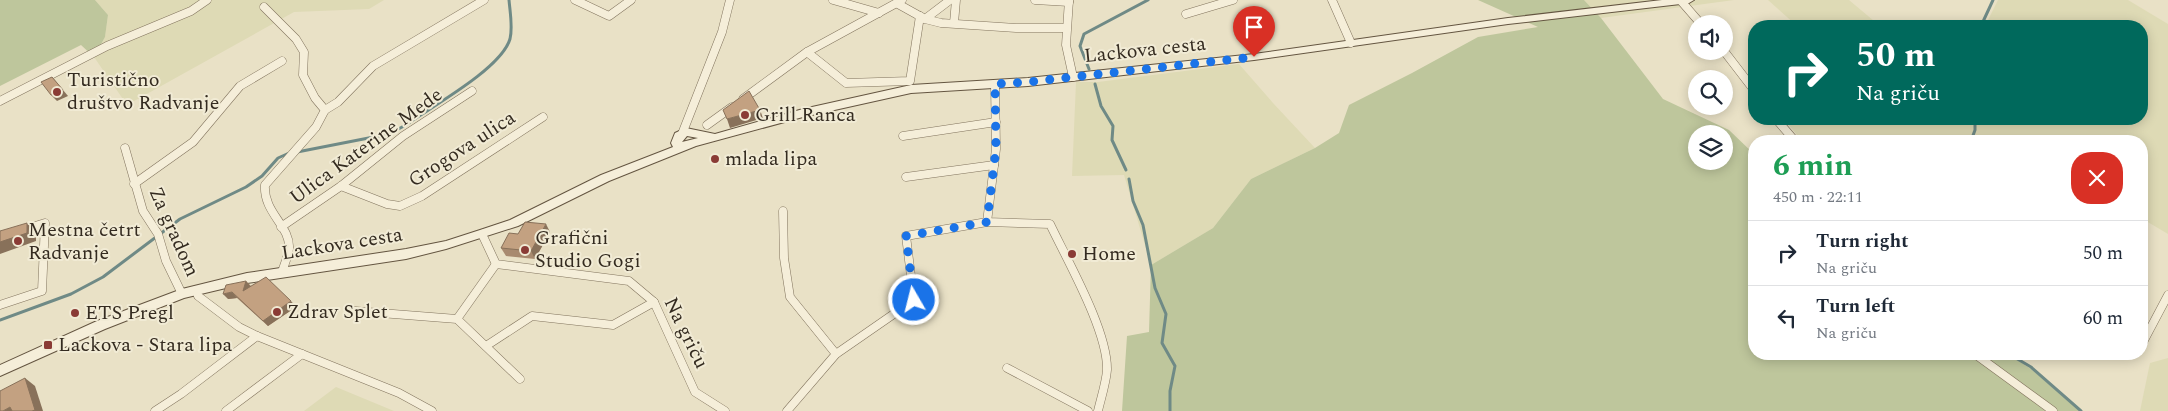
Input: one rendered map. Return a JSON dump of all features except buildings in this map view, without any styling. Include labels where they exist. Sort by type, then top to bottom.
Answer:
[{"type":"street","points":[[0,101],[108,46],[191,11],[207,0]]},
{"type":"street","points":[[282,272],[289,246],[270,212],[263,191],[268,180],[316,127],[324,110],[338,102],[373,66],[484,0]]},
{"type":"street","points":[[575,0],[610,16],[631,0]]},
{"type":"street","points":[[688,138],[688,120],[722,32],[730,0]]},
{"type":"street","points":[[833,0],[880,13]]},
{"type":"street","points":[[807,52],[846,83],[910,81],[923,17],[950,0]]},
{"type":"street","points":[[954,23],[956,0]]},
{"type":"street","points":[[1035,0],[1069,1],[1066,45],[1074,77]]},
{"type":"street","points":[[1186,14],[1233,0]]},
{"type":"street","points":[[1332,0],[1351,44]]},
{"type":"street","points":[[1685,1],[1695,15]]},
{"type":"street","name":"Lackova cesta","points":[[0,371],[101,325],[196,290],[282,272],[406,254],[482,234],[514,223],[688,138],[715,138],[803,112],[894,93],[943,86],[995,84],[1074,77],[1254,57],[1508,21],[1685,1]]},
{"type":"street","points":[[707,125],[807,52],[900,2],[923,17],[941,23],[1016,28],[1066,28]]},
{"type":"street","points":[[264,7],[296,39],[304,52],[304,75],[315,98],[324,110]]},
{"type":"street","points":[[1731,60],[1748,82]]},
{"type":"street","name":"Za gradom","points":[[134,184],[193,142],[240,86],[282,61]]},
{"type":"street","points":[[987,222],[994,165],[995,84]]},
{"type":"street","name":"Ulica Katerine Mede","points":[[280,228],[341,186],[403,136],[472,91]]},
{"type":"street","name":"Grogova ulica","points":[[341,186],[386,204],[400,206],[422,196],[542,117]]},
{"type":"street","points":[[903,136],[996,122]]},
{"type":"street","points":[[1781,125],[1790,135]]},
{"type":"street","name":"Za gradom","points":[[126,148],[134,184],[143,211],[158,238],[182,294]]},
{"type":"street","points":[[906,177],[994,165]]},
{"type":"street","points":[[783,211],[784,258],[790,297],[836,354]]},
{"type":"street","points":[[787,411],[836,354],[914,300],[906,236],[987,222],[1050,224],[1095,319],[1106,352],[1106,371],[1098,411]]},
{"type":"street","points":[[0,304],[42,291],[45,223],[18,232]]},
{"type":"street","points":[[457,319],[496,264],[482,234]]},
{"type":"street","name":"Na griču","points":[[496,264],[629,281],[654,302],[695,392],[725,411]]},
{"type":"street","points":[[196,290],[198,296],[239,327],[399,393],[432,411]]},
{"type":"street","points":[[2148,333],[2168,295]]},
{"type":"street","points":[[486,346],[532,316],[613,325],[654,302]]},
{"type":"street","points":[[354,311],[457,319],[520,379]]},
{"type":"street","points":[[155,411],[181,394],[257,336]]},
{"type":"street","points":[[226,411],[302,354]]},
{"type":"street","points":[[1983,360],[2053,411]]},
{"type":"street","points":[[1007,368],[1088,411]]},
{"type":"shaded area","points":[[95,0],[384,0],[369,9],[294,12],[127,105],[94,57],[105,37],[108,15]]},
{"type":"shaded area","points":[[1584,0],[1734,0],[1601,18]]},
{"type":"shaded area","points":[[1768,0],[1849,0],[1873,20],[1790,20]]},
{"type":"shaded area","points":[[1998,0],[2128,0],[2168,24],[2168,234],[2148,222],[2148,135],[1797,135],[1789,125],[2148,125],[2148,20],[1988,20]]},
{"type":"shaded area","points":[[1239,64],[1315,148],[1251,179],[1213,228],[1151,265],[1124,175],[1072,176],[1076,82],[1098,82]]},
{"type":"shaded area","points":[[2168,358],[2168,411],[2140,411],[2150,363]]},
{"type":"shaded area","points":[[336,387],[394,411],[304,411]]},
{"type":"green space","points":[[0,0],[95,0],[108,15],[105,37],[94,57],[81,45],[0,86]]},
{"type":"green space","points":[[1478,0],[1584,0],[1601,18],[1663,99],[1688,111],[1688,115],[1697,115],[1718,125],[1688,125],[1688,170],[1733,170],[1733,134],[1748,148],[1748,360],[2017,360],[2031,369],[2080,411],[1122,411],[1127,336],[1149,332],[1151,265],[1213,228],[1251,179],[1315,148],[1339,133],[1349,105],[1478,37],[1538,27]]},
{"type":"waterway","points":[[0,320],[71,294],[103,277],[180,219],[246,187],[262,176],[278,158],[287,154],[389,134],[404,126],[464,87],[480,75],[504,51],[511,34],[509,0]]},
{"type":"waterway","points":[[1089,69],[1080,46],[1084,34],[1148,0]]},
{"type":"waterway","points":[[1984,20],[1993,0]]},
{"type":"waterway","points":[[1095,84],[1101,106],[1113,126],[1112,140],[1126,170]]},
{"type":"waterway","points":[[1973,135],[1975,125]]},
{"type":"waterway","points":[[1129,179],[1133,201],[1143,225],[1155,288],[1166,314],[1162,343],[1175,366],[1170,391],[1170,411]]},
{"type":"waterway","points":[[2019,360],[2031,367],[2081,411]]},
{"type":"place","name":"Turistično društvo Radvanje","points":[[57,92]]},
{"type":"place","name":"Grill Ranca","points":[[745,115]]},
{"type":"place","name":"mlada lipa","points":[[715,159]]},
{"type":"place","name":"Mestna četrt Radvanje","points":[[18,241]]},
{"type":"place","name":"Grafični Studio Gogi","points":[[525,250]]},
{"type":"place","name":"Home","points":[[1072,254]]},
{"type":"place","name":"Zdrav Splet","points":[[277,312]]},
{"type":"place","name":"ETS Pregl","points":[[75,313]]},
{"type":"place","name":"Lackova - Stara lipa","points":[[48,345]]},
{"type":"route","points":[[914,300],[906,236],[987,222],[996,149],[995,84],[1254,57]]}]
